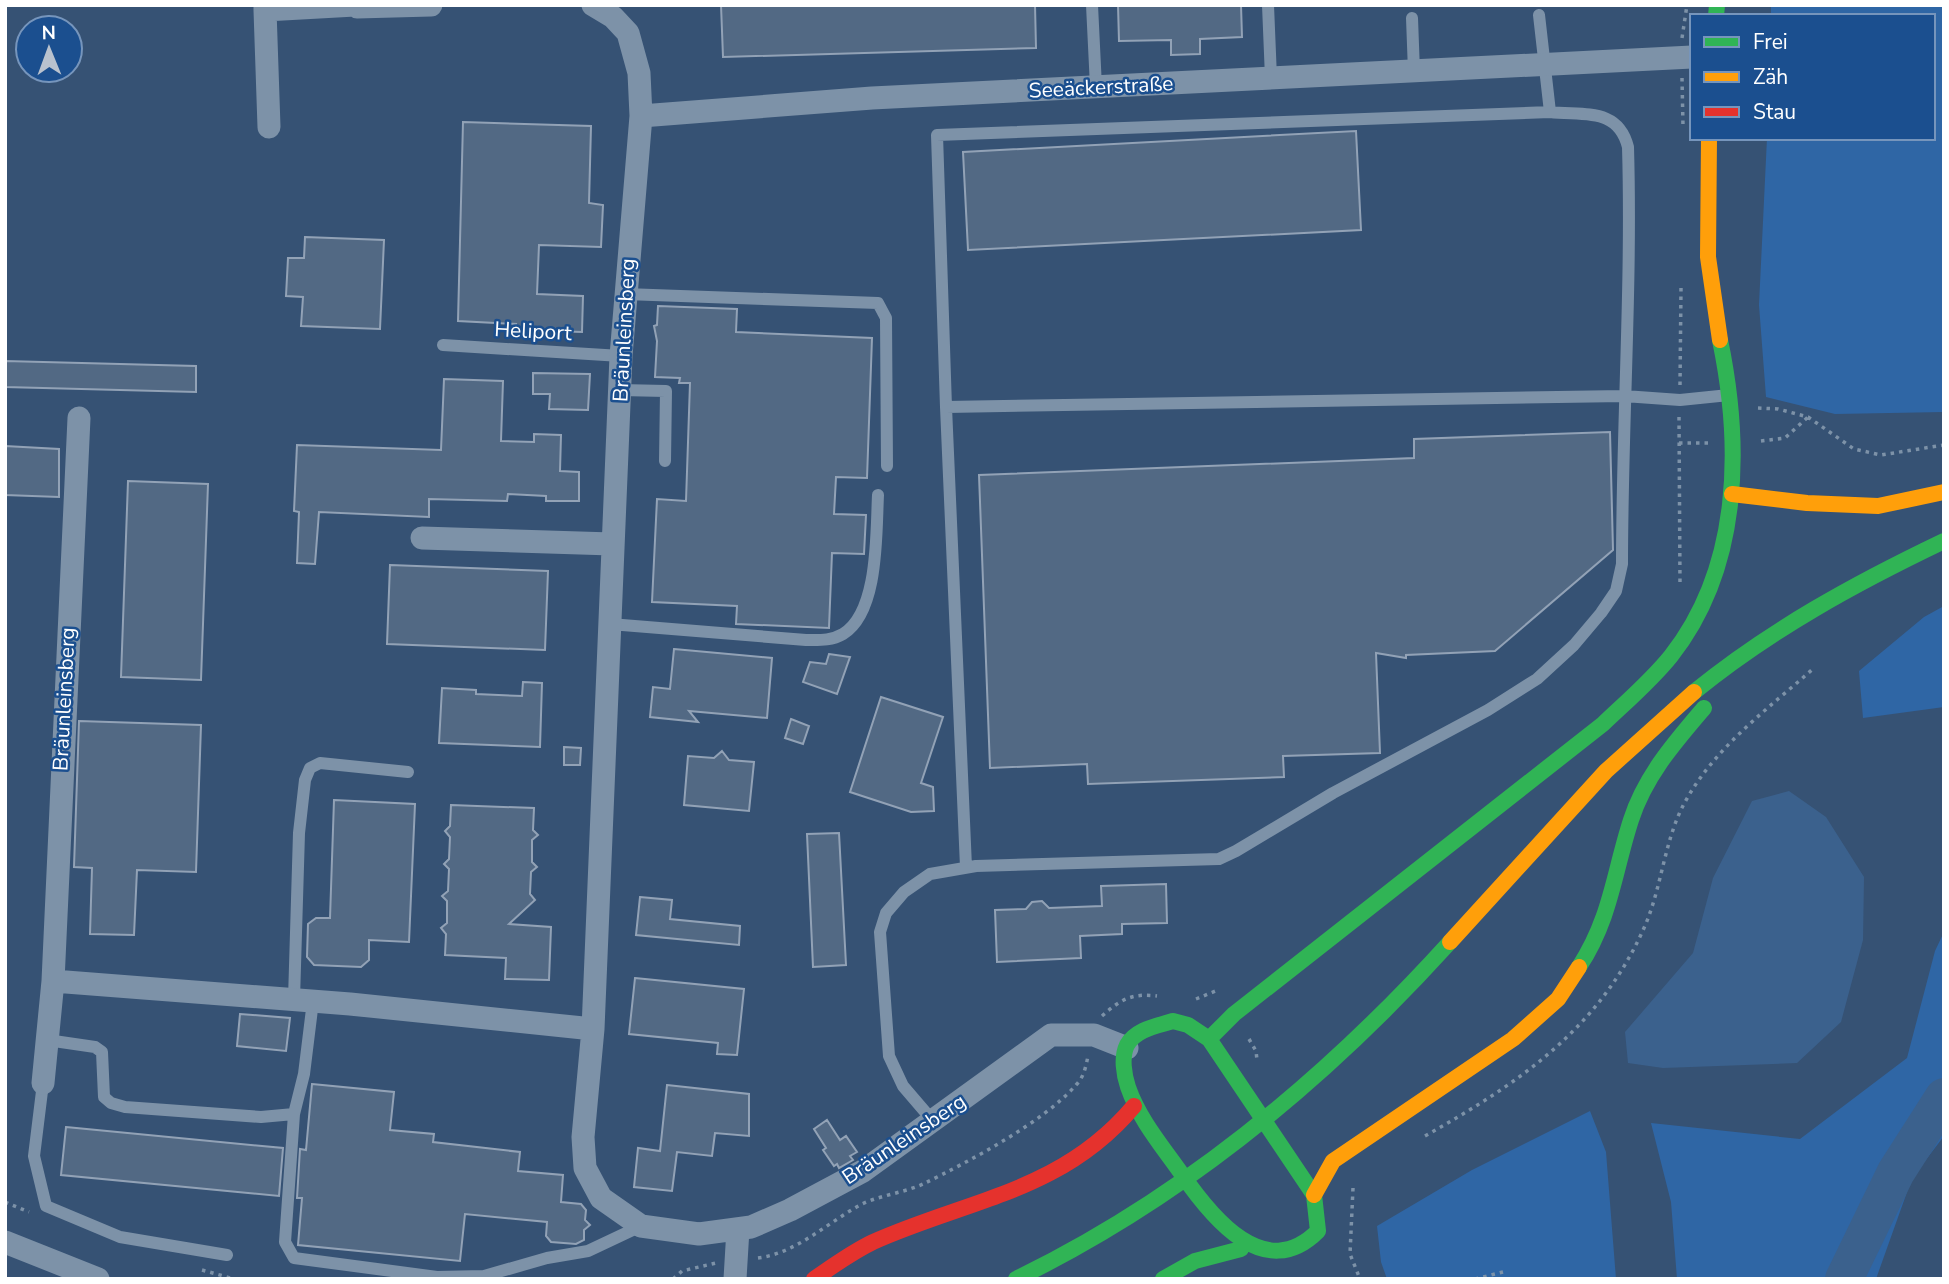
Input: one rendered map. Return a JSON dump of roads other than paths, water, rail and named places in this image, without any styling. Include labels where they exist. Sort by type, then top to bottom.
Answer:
[{"type":"main road","points":[[1209,1039],[1234,1014],[1603,724],[1650,680],[1687,633],[1711,586],[1727,541],[1732,494],[1731,401],[1710,271],[1705,209],[1709,140]]},
{"type":"main road","points":[[1732,494],[1807,503],[1878,506],[1944,492]]},
{"type":"main road","points":[[1016,1279],[1148,1206],[1228,1150],[1316,1077],[1391,1007],[1496,889],[1638,740],[1726,666],[1887,567],[1944,541]]},
{"type":"main road","points":[[1732,684],[1887,567]]},
{"type":"main road","points":[[1314,1195],[1333,1161],[1513,1040],[1558,999],[1593,946],[1616,884],[1632,819],[1660,761],[1693,717],[1713,700]]},
{"type":"main road","points":[[1172,1021],[1188,1025],[1209,1039],[1314,1195],[1318,1231],[1298,1256],[1273,1264],[1258,1261],[1241,1249],[1217,1225],[1134,1106],[1123,1071],[1127,1048],[1137,1033],[1153,1023],[1172,1021]]},
{"type":"main road","points":[[814,1279],[870,1242],[990,1199],[1095,1150],[1119,1129],[1134,1106]]},
{"type":"main road","points":[[1163,1279],[1195,1261],[1241,1249]]},
{"type":"street","points":[[269,127],[265,8],[431,5]]},
{"type":"street","points":[[593,5],[613,17],[628,33],[639,72],[641,116]]},
{"type":"street","name":"Seeäckerstraße","points":[[641,116],[872,97],[1690,57]]},
{"type":"street","name":"Bräunleinsberg","points":[[641,116],[621,356],[593,1029],[583,1137],[585,1168],[601,1198],[641,1226],[699,1234],[751,1227],[790,1210],[863,1171],[1051,1035],[1094,1035],[1127,1048]]},
{"type":"street","name":"Bräunleinsberg","points":[[43,1083],[53,981],[79,418]]},
{"type":"street","points":[[422,538],[612,544]]},
{"type":"street","points":[[53,981],[303,1000],[593,1029]]},
{"type":"street","points":[[736,1270],[738,1229]]},
{"type":"street","points":[[5,1242],[98,1279]]},
{"type":"lane","points":[[1092,5],[1096,87]]},
{"type":"lane","points":[[1268,5],[1271,78]]},
{"type":"lane","points":[[1539,15],[1542,66],[1550,112]]},
{"type":"lane","points":[[1412,18],[1415,72]]},
{"type":"lane","points":[[933,1121],[903,1086],[889,1056],[880,932],[886,913],[904,892],[930,874],[966,867],[1219,859],[1333,793],[1488,710],[1537,679],[1574,645],[1616,591],[1622,564],[1624,396],[1630,247],[1628,147],[1624,132],[1614,120],[1591,115],[1550,112],[937,135],[966,867]]},
{"type":"lane","points":[[625,294],[878,303],[886,317],[887,466]]},
{"type":"lane","name":"Heliport","points":[[443,345],[621,356]]},
{"type":"lane","points":[[620,390],[666,391],[665,461]]},
{"type":"lane","points":[[946,407],[1624,396],[1731,401]]},
{"type":"lane","points":[[610,624],[806,640],[826,640],[844,633],[862,611],[870,584],[878,495]]},
{"type":"lane","points":[[408,772],[320,763],[310,768],[305,780],[299,833],[304,1074],[294,1114],[285,1242],[294,1258],[437,1277],[484,1276],[547,1258],[588,1251],[641,1226]]},
{"type":"lane","points":[[47,1040],[94,1047],[102,1052],[104,1097],[111,1103],[125,1107],[261,1117],[294,1114]]},
{"type":"lane","points":[[43,1083],[34,1156],[46,1206],[120,1237],[227,1255]]},
{"type":"waterway","points":[[1844,1279],[1896,1172],[1944,1097]]}]
